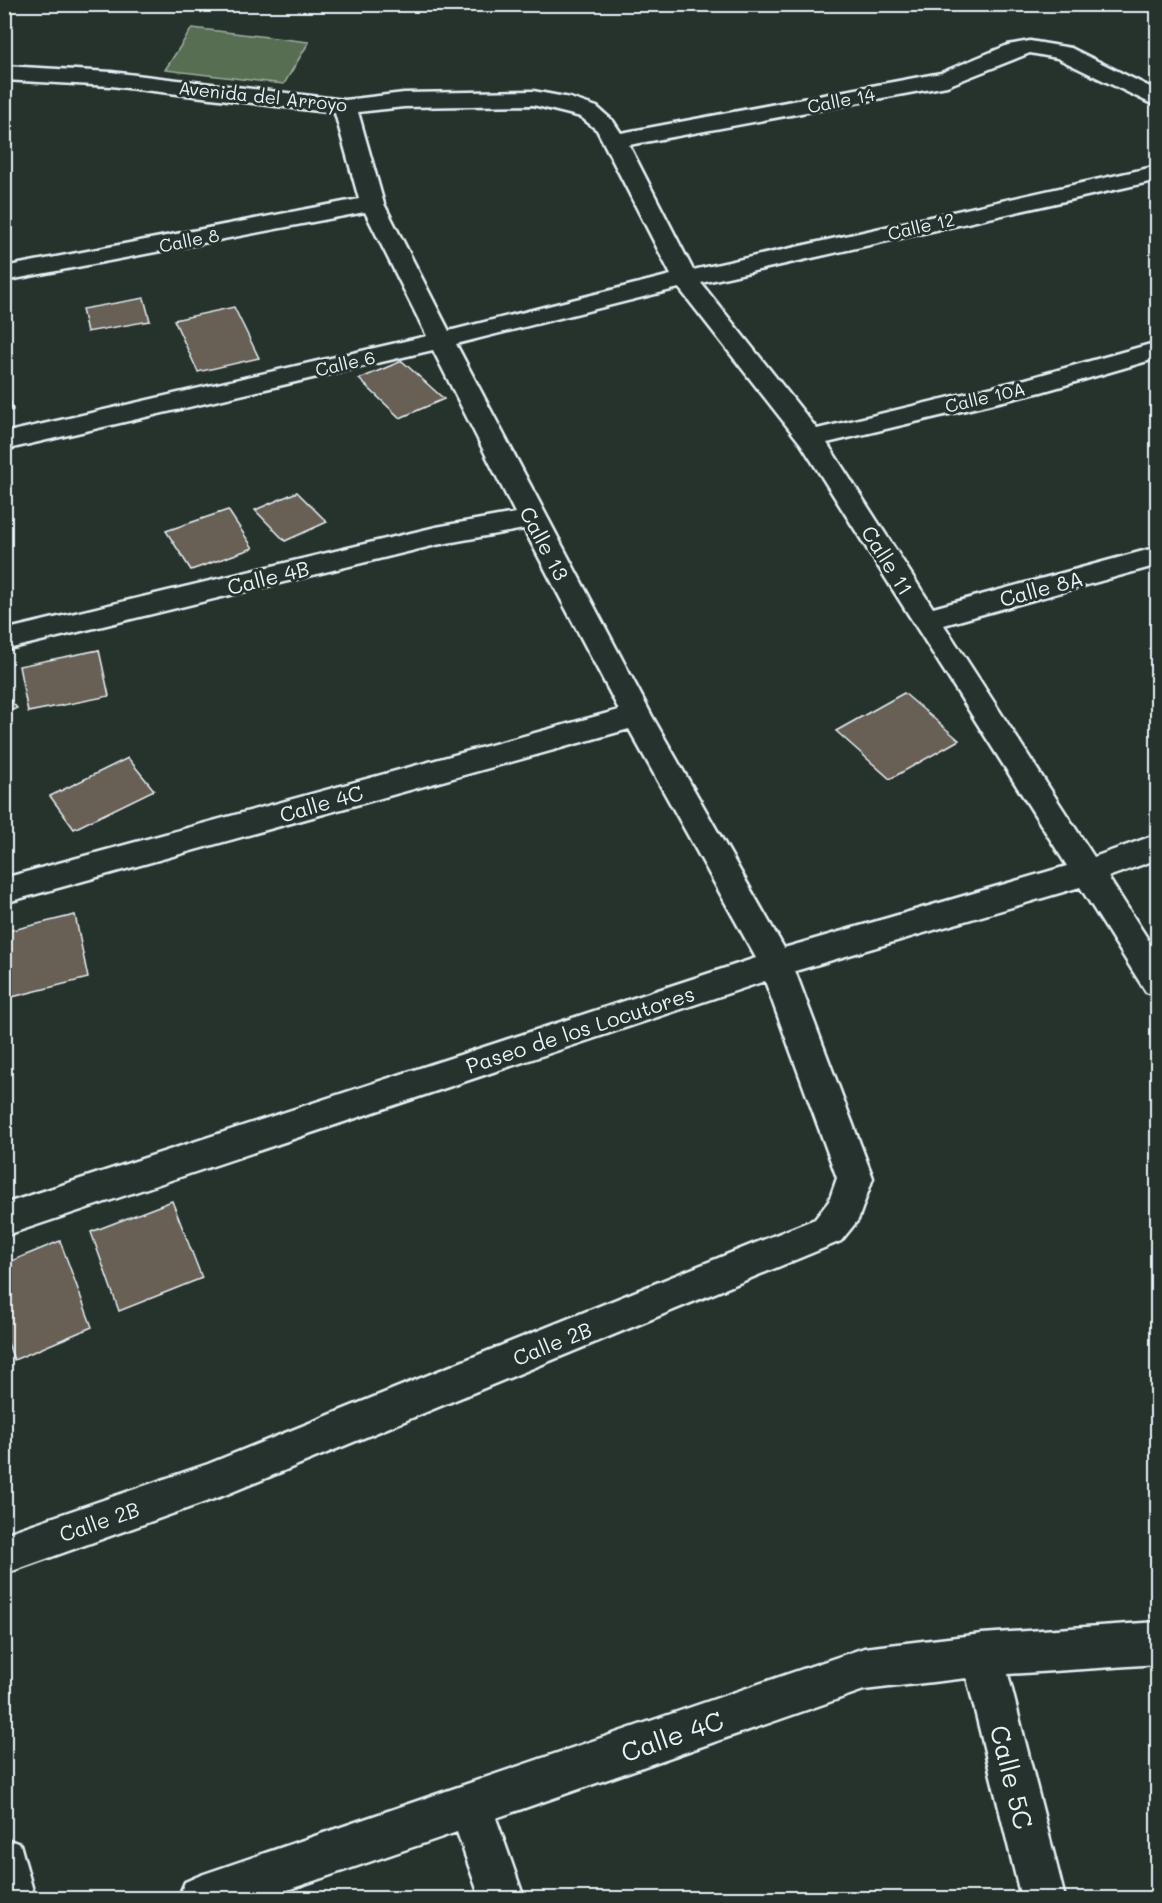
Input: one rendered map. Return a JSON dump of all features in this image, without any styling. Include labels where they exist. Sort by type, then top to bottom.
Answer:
[{"type":"street","name":"Calle 14","points":[[615,141],[947,79],[1005,54],[1030,47],[1063,53],[1158,100]]},
{"type":"street","name":"Avenida del Arroyo","points":[[4,73],[111,79],[345,107],[404,100],[533,98],[562,103],[589,112],[605,126],[615,141]]},
{"type":"street","name":"Calle 13","points":[[345,107],[372,204],[532,519],[637,716],[776,964]]},
{"type":"street","name":"Calle 11","points":[[615,141],[685,279],[811,439],[1158,983]]},
{"type":"street","name":"Calle 12","points":[[685,279],[1158,173]]},
{"type":"street","name":"Calle 8","points":[[4,274],[372,204]]},
{"type":"street","name":"Calle 6","points":[[4,442],[443,340],[685,279]]},
{"type":"street","name":"Calle 10A","points":[[811,439],[1032,386],[1158,350]]},
{"type":"street","name":"Calle 4B","points":[[4,640],[436,536],[532,519]]},
{"type":"street","name":"Calle 8A","points":[[926,620],[1158,556]]},
{"type":"street","name":"Calle 4C","points":[[4,891],[637,716]]},
{"type":"street","name":"Paseo de los Locutores","points":[[4,1220],[776,964],[1088,872],[1158,846]]},
{"type":"street","name":"Calle 2B","points":[[4,1554],[211,1482],[828,1230],[845,1209],[855,1178],[776,964]]},
{"type":"street","name":"Calle 4C","points":[[201,1899],[864,1669],[982,1655],[1158,1643]]},
{"type":"street","name":"Calle 5C","points":[[982,1655],[1043,1899]]},
{"type":"street","points":[[470,1806],[502,1899]]},
{"type":"street","points":[[4,1860],[13,1899]]},
{"type":"green space","points":[[192,28],[309,42],[284,84],[165,70]]},
{"type":"building","points":[[144,298],[150,321],[87,332],[82,309]]},
{"type":"building","points":[[234,307],[259,358],[198,372],[174,320]]},
{"type":"building","points":[[402,361],[444,399],[400,418],[359,379]]},
{"type":"building","points":[[4,381],[13,410],[4,412]]},
{"type":"building","points":[[297,492],[327,522],[285,541],[255,510]]},
{"type":"building","points":[[228,510],[253,548],[191,570],[166,531]]},
{"type":"building","points":[[99,650],[109,696],[28,712],[19,666]]},
{"type":"building","points":[[4,693],[17,708],[4,714]]},
{"type":"building","points":[[904,693],[959,740],[890,779],[836,731]]},
{"type":"building","points":[[128,758],[154,790],[74,829],[50,796]]},
{"type":"building","points":[[75,915],[88,978],[12,997],[4,950],[4,932]]},
{"type":"building","points":[[172,1201],[202,1278],[119,1311],[91,1232]]},
{"type":"building","points":[[60,1241],[92,1327],[14,1360],[4,1332],[4,1264]]}]
